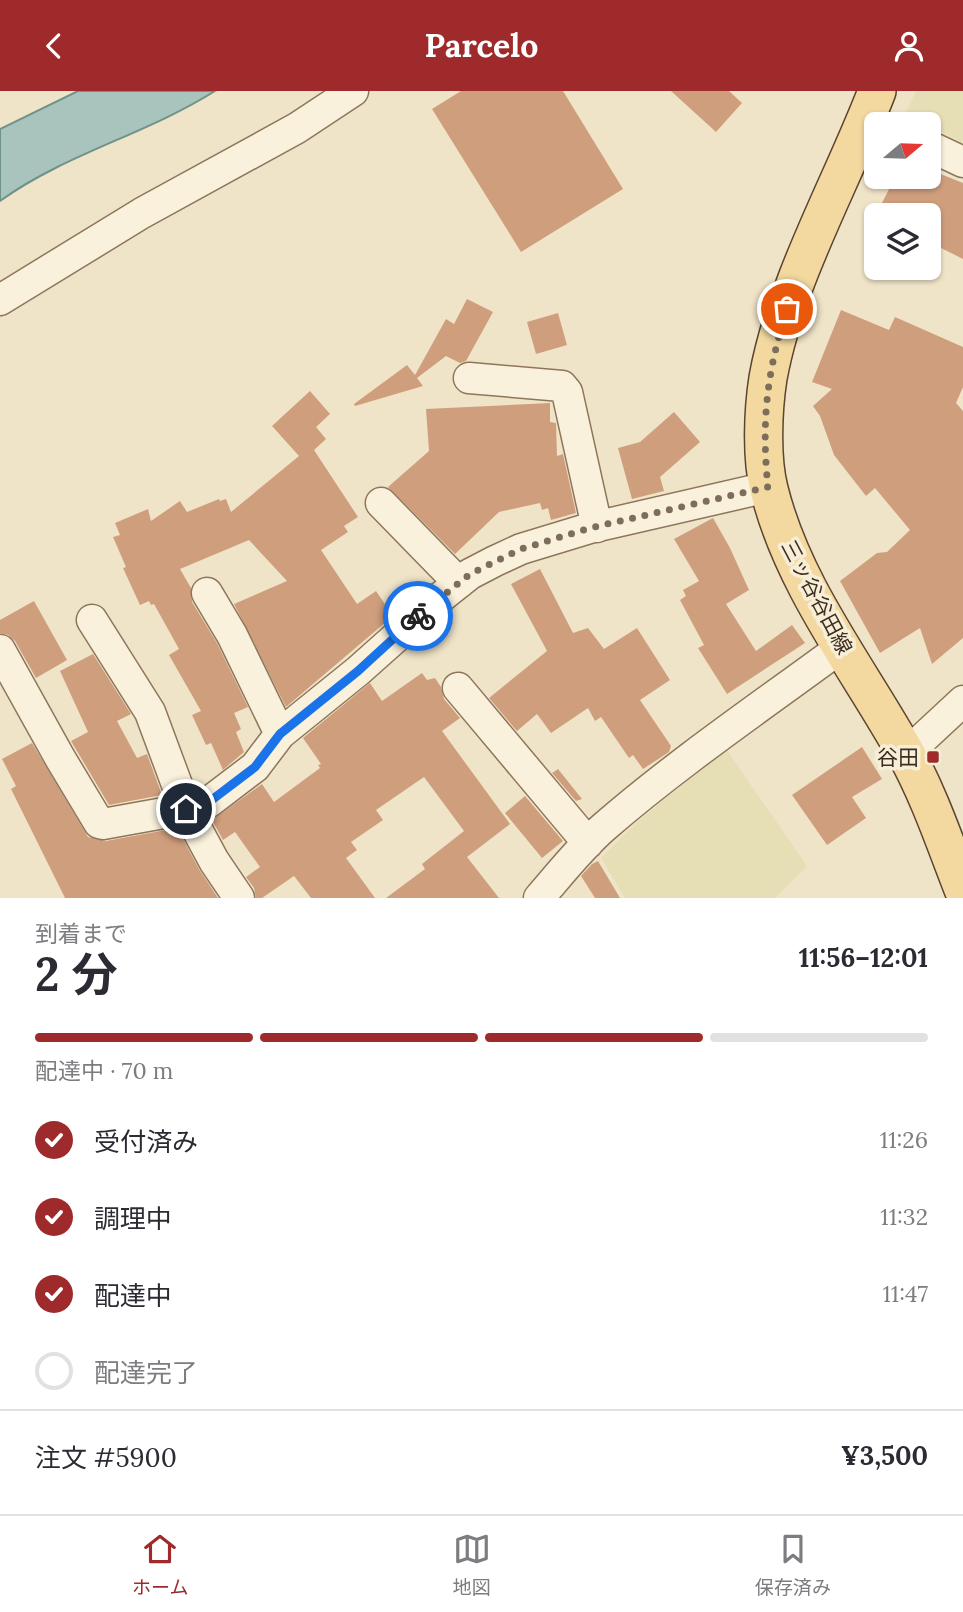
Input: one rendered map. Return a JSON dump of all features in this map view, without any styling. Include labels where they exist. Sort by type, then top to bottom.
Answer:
[{"type":"main road","name":"三ッ谷谷田線","points":[[876,111],[793,291],[776,345],[768,381],[766,407],[764,451],[768,487],[780,527],[806,584],[906,754],[943,836],[963,889]]},
{"type":"street","points":[[0,300],[142,213],[296,128],[353,91]]},
{"type":"street","points":[[942,152],[963,162]]},
{"type":"street","points":[[469,378],[562,386],[567,392],[597,527]]},
{"type":"street","points":[[0,650],[99,823],[186,809],[209,802],[234,784],[255,767],[280,734],[404,628],[459,583],[495,561],[521,549],[597,527],[768,487]]},
{"type":"street","points":[[381,503],[459,583]]},
{"type":"street","points":[[206,593],[232,635],[280,734]]},
{"type":"street","points":[[92,620],[150,712],[186,809],[214,861],[239,898]]},
{"type":"street","points":[[539,898],[588,843],[671,773],[843,646]]},
{"type":"street","points":[[458,688],[588,843]]},
{"type":"street","points":[[906,754],[963,701]]},
{"type":"shaded area","points":[[916,91],[963,91],[963,143],[942,132],[942,112],[906,112]]},
{"type":"shaded area","points":[[726,749],[807,866],[775,898],[625,898],[601,858],[636,823]]},
{"type":"water","points":[[78,91],[215,91],[162,120],[51,170],[0,201],[0,129]]},
{"type":"building","points":[[461,91],[563,91],[623,189],[521,252],[432,109]]},
{"type":"building","points":[[671,91],[729,91],[742,103],[716,132]]},
{"type":"building","points":[[942,175],[963,183],[963,259],[941,248],[941,203],[882,203],[889,189],[942,189]]},
{"type":"building","points":[[467,299],[493,312],[466,361],[460,363],[446,356],[417,378],[423,386],[355,406],[354,404],[407,365],[415,375],[446,319],[454,324]]},
{"type":"building","points":[[841,310],[889,330],[895,317],[963,347],[963,387],[956,403],[963,411],[963,638],[932,664],[920,628],[880,653],[840,581],[877,553],[887,552],[910,530],[875,488],[866,496],[834,455],[820,416],[813,406],[832,389],[812,382]]},
{"type":"building","points":[[558,313],[567,345],[536,354],[527,322]]},
{"type":"building","points":[[310,391],[330,414],[316,427],[326,439],[314,450],[358,517],[344,526],[348,532],[321,550],[357,604],[376,591],[393,616],[286,707],[234,604],[287,581],[249,540],[180,569],[191,588],[192,602],[217,643],[248,707],[234,713],[241,729],[236,732],[244,752],[223,770],[211,743],[206,745],[192,715],[201,711],[169,655],[179,649],[154,604],[151,605],[149,601],[140,605],[123,568],[126,567],[113,537],[120,535],[115,523],[148,509],[151,521],[180,501],[187,512],[219,499],[226,499],[231,512],[299,456],[272,426]]},
{"type":"building","points":[[550,403],[550,422],[556,423],[557,456],[563,454],[576,513],[551,520],[548,508],[542,510],[540,503],[499,512],[455,554],[388,487],[429,451],[426,409]]},
{"type":"building","points":[[674,412],[700,442],[660,477],[664,491],[632,499],[618,448],[640,442]]},
{"type":"building","points":[[713,518],[749,590],[726,604],[756,651],[792,625],[805,643],[727,694],[698,648],[704,645],[680,600],[686,596],[683,590],[699,581],[674,539]]},
{"type":"building","points":[[540,569],[573,633],[588,628],[604,649],[637,628],[670,680],[640,700],[671,746],[669,752],[643,769],[633,755],[629,758],[601,717],[595,721],[588,708],[551,733],[537,714],[517,731],[489,698],[547,651],[511,584]]},
{"type":"building","points":[[34,601],[67,660],[36,678],[15,641],[0,633],[0,620]]},
{"type":"building","points":[[93,654],[131,714],[117,721],[137,758],[147,754],[162,795],[109,805],[71,741],[88,732],[60,671]]},
{"type":"building","points":[[422,673],[427,680],[435,678],[444,699],[460,718],[442,731],[510,824],[467,857],[499,898],[386,898],[425,869],[422,864],[464,831],[424,777],[376,810],[383,820],[351,842],[357,850],[346,858],[375,898],[311,898],[294,876],[262,898],[256,898],[254,888],[246,877],[260,867],[235,832],[223,840],[212,820],[262,784],[274,802],[320,768],[318,765],[321,764],[303,738],[370,683],[382,701]]},
{"type":"building","points":[[32,743],[88,837],[106,841],[177,828],[218,898],[65,898],[11,789],[16,786],[2,759]]},
{"type":"building","points":[[862,747],[882,779],[852,797],[866,818],[827,845],[792,795]]},
{"type":"building","points":[[558,769],[582,799],[576,801],[552,773]]},
{"type":"building","points":[[525,796],[563,841],[542,858],[505,813]]},
{"type":"building","points":[[598,861],[620,898],[595,898],[581,876]]},
{"type":"way so far","points":[[418,616],[470,574],[521,549],[590,528],[768,487],[764,451],[768,381],[787,309]]},
{"type":"place","name":"谷田","points":[[933,757]]},
{"type":"route","points":[[186,809],[209,802],[255,767],[280,734],[358,671],[418,616]]}]
